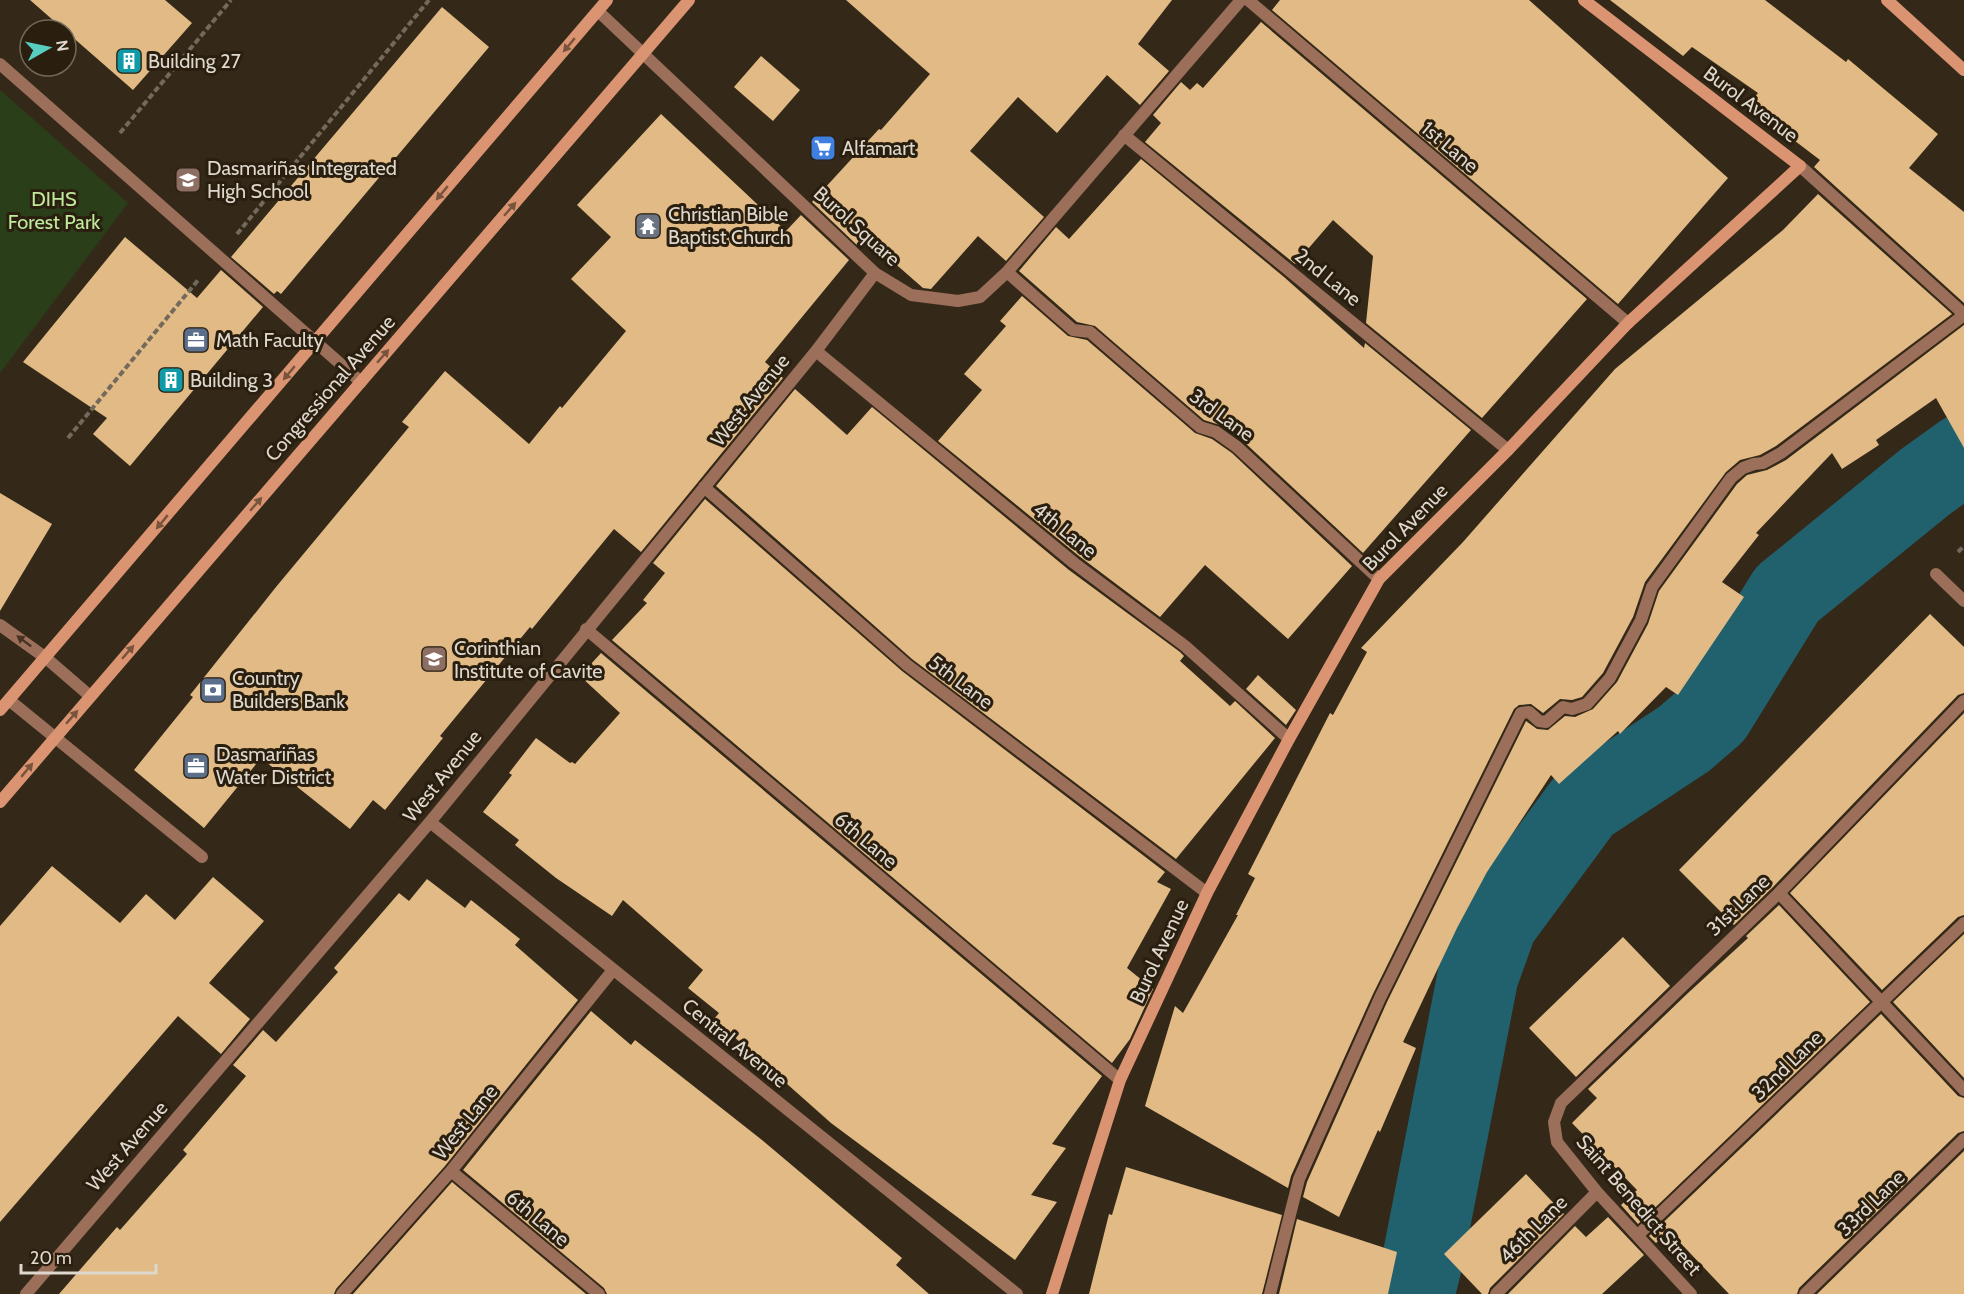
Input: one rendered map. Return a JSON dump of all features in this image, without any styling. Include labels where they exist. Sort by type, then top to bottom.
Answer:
[{"type":"main road","name":"Congressional Avenue","points":[[0,710],[607,0]]},
{"type":"main road","name":"Congressional Avenue","points":[[0,802],[689,0]]},
{"type":"main road","name":"Burol Avenue","points":[[1052,1294],[1120,1080],[1207,893],[1379,579],[1508,450],[1628,323],[1800,166],[1584,0]]},
{"type":"main road","points":[[1887,0],[1964,70]]},
{"type":"street","name":"Burol Square","points":[[598,11],[875,273],[911,295],[958,301],[980,297],[1007,272],[1241,0]]},
{"type":"street","name":"1st Lane","points":[[1248,0],[1628,323]]},
{"type":"street","points":[[0,64],[361,382]]},
{"type":"street","name":"2nd Lane","points":[[1124,135],[1508,450]]},
{"type":"street","points":[[1270,1294],[1299,1179],[1380,998],[1521,713],[1529,712],[1539,721],[1546,722],[1563,707],[1572,709],[1587,704],[1610,678],[1641,620],[1652,587],[1731,478],[1743,468],[1763,463],[1782,453],[1964,314],[1800,166]]},
{"type":"street","name":"3rd Lane","points":[[1007,272],[1073,330],[1090,332],[1200,427],[1216,432],[1237,447],[1379,579]]},
{"type":"street","name":"West Avenue","points":[[26,1294],[430,822],[816,351],[875,273]]},
{"type":"street","name":"4th Lane","points":[[816,351],[1074,563],[1185,646],[1289,740]]},
{"type":"street","name":"5th Lane","points":[[704,487],[907,665],[1207,893]]},
{"type":"street","points":[[1936,574],[1964,601]]},
{"type":"street","points":[[0,625],[46,658],[90,696]]},
{"type":"street","name":"6th Lane","points":[[586,630],[1120,1080]]},
{"type":"street","points":[[9,700],[202,857]]},
{"type":"street","name":"31st Lane","points":[[1557,1142],[1554,1122],[1561,1103],[1779,893],[1964,701]]},
{"type":"street","name":"Central Avenue","points":[[430,822],[1017,1294]]},
{"type":"street","points":[[1779,893],[1883,1001],[1964,1090]]},
{"type":"street","name":"32nd Lane","points":[[1638,1235],[1964,923]]},
{"type":"street","name":"West Lane","points":[[342,1294],[452,1171],[613,970]]},
{"type":"street","name":"33rd Lane","points":[[1805,1294],[1964,1139]]},
{"type":"street","name":"Saint Benedict Street","points":[[1557,1142],[1598,1192],[1691,1294]]},
{"type":"street","name":"6th Lane","points":[[452,1171],[599,1294]]},
{"type":"street","name":"46th Lane","points":[[1496,1294],[1598,1192]]},
{"type":"path","points":[[102,155],[231,0]]},
{"type":"path","points":[[68,438],[429,0]]},
{"type":"green space","name":"DIHS Forest Park","points":[[0,90],[128,203],[0,373]]},
{"type":"building","name":"Building 27","points":[[30,0],[165,0],[192,23],[133,90],[78,42],[78,18],[51,18]]},
{"type":"building","points":[[846,0],[1172,0],[1138,44],[1169,71],[1140,105],[1107,75],[1057,133],[1018,97],[970,151],[1044,217],[1006,261],[978,236],[931,289],[923,288],[883,253],[879,258],[862,243],[859,247],[812,202],[879,129],[881,130],[930,74]]},
{"type":"building","points":[[1280,0],[1529,0],[1728,178],[1618,304],[1272,10]]},
{"type":"building","points":[[1610,0],[1765,0],[1846,62],[1848,59],[1938,134],[1909,168],[1964,212],[1964,303],[1814,167],[1820,160],[1748,105],[1758,93],[1692,47],[1683,56]]},
{"type":"building","points":[[442,7],[489,47],[281,294],[277,291],[274,294],[231,257]]},
{"type":"building","points":[[1261,22],[1587,299],[1482,418],[1366,323],[1373,256],[1333,220],[1295,264],[1145,142],[1161,123],[1153,115],[1181,82],[1190,90],[1197,83],[1203,88]]},
{"type":"building","points":[[761,56],[800,90],[773,121],[734,87]]},
{"type":"building","points":[[661,114],[786,231],[801,215],[849,260],[765,362],[783,378],[641,552],[614,529],[440,736],[443,738],[385,810],[373,800],[350,829],[261,758],[204,828],[134,770],[193,697],[190,695],[276,587],[409,427],[402,422],[445,371],[529,444],[626,331],[571,279],[611,237],[577,205]]},
{"type":"building","points":[[1141,159],[1284,277],[1364,348],[1365,343],[1471,430],[1363,553],[1242,440],[1220,425],[1204,420],[1095,326],[1077,322],[1019,271],[1056,227],[1069,239]]},
{"type":"building","points":[[1818,194],[1952,314],[1776,446],[1760,455],[1740,460],[1726,472],[1645,582],[1633,617],[1603,673],[1582,697],[1572,700],[1560,699],[1543,713],[1531,704],[1519,705],[1514,709],[1373,994],[1291,1176],[1288,1188],[1145,1106],[1175,1006],[1183,1013],[1238,915],[1236,915],[1255,878],[1248,874],[1330,713],[1333,715],[1367,652],[1361,648],[1463,542],[1615,369],[1783,230]]},
{"type":"building","points":[[125,237],[197,298],[221,270],[263,307],[130,466],[93,434],[107,418],[23,362]]},
{"type":"building","points":[[1022,296],[1068,336],[1087,340],[1195,433],[1212,439],[1232,453],[1352,566],[1288,639],[1205,565],[1160,617],[1079,556],[938,441],[982,390],[964,374],[1006,326],[1000,321]]},
{"type":"building","points":[[1964,325],[1964,448],[1936,398],[1876,440],[1879,445],[1842,469],[1832,453],[1756,533],[1759,535],[1722,582],[1744,597],[1678,695],[1666,687],[1620,734],[1618,731],[1559,784],[1551,775],[1487,872],[1457,928],[1403,1042],[1416,1048],[1380,1132],[1378,1130],[1339,1217],[1303,1197],[1307,1182],[1387,1002],[1526,721],[1537,729],[1548,730],[1565,716],[1575,717],[1593,709],[1617,682],[1648,624],[1659,591],[1737,484],[1747,475],[1767,470],[1786,460]]},
{"type":"building","points":[[795,389],[847,435],[872,407],[1069,570],[1180,652],[1184,656],[1180,661],[1230,706],[1235,701],[1275,738],[1176,859],[912,659],[716,486]]},
{"type":"building","points":[[0,493],[52,524],[0,611]]},
{"type":"building","points":[[705,499],[902,671],[1165,872],[1157,882],[1171,889],[1127,968],[1153,989],[1130,1039],[1112,1063],[612,640],[647,603],[643,600],[665,573],[653,563]]},
{"type":"building","points":[[1930,614],[1964,647],[1964,693],[1958,695],[1734,925],[1679,870]]},
{"type":"building","points":[[601,653],[1102,1076],[1052,1144],[1066,1148],[1031,1195],[1057,1202],[1015,1260],[831,1123],[714,1019],[719,1013],[688,988],[703,970],[623,900],[612,916],[556,878],[515,845],[519,840],[483,812],[512,775],[509,773],[536,738],[570,763],[575,764],[620,713],[580,676]]},
{"type":"building","points":[[1258,675],[1296,710],[1286,725],[1246,689]]},
{"type":"building","points":[[1964,713],[1964,915],[1958,917],[1882,990],[1790,893]]},
{"type":"building","points":[[52,866],[120,923],[146,894],[175,920],[213,877],[264,921],[209,983],[250,1019],[221,1054],[178,1016],[0,1222],[0,926]]},
{"type":"building","points":[[427,879],[465,908],[471,900],[520,939],[515,945],[578,1000],[445,1166],[334,1294],[59,1294],[117,1227],[120,1230],[187,1154],[183,1150],[246,1076],[233,1065],[263,1030],[276,1042],[338,972],[334,968],[399,893],[409,901]]},
{"type":"building","points":[[1779,905],[1870,1002],[1638,1224],[1621,1205],[1637,1190],[1572,1123],[1597,1098],[1588,1089],[1748,938],[1746,936]]},
{"type":"building","points":[[1964,934],[1964,1078],[1893,1002]]},
{"type":"building","points":[[1623,937],[1670,986],[1576,1077],[1529,1028]]},
{"type":"building","points":[[591,1011],[631,1045],[635,1040],[762,1140],[902,1258],[896,1265],[929,1294],[607,1294],[604,1288],[463,1170]]},
{"type":"building","points":[[1881,1014],[1958,1096],[1964,1098],[1964,1131],[1958,1133],[1799,1288],[1797,1294],[1729,1294],[1669,1231],[1656,1243],[1649,1236]]},
{"type":"building","points":[[1964,1151],[1964,1294],[1817,1294]]},
{"type":"building","points":[[1126,1167],[1282,1215],[1262,1294],[1089,1294],[1109,1214],[1112,1215]]},
{"type":"building","points":[[1526,1174],[1564,1214],[1490,1288],[1488,1294],[1482,1294],[1444,1254]]},
{"type":"building","points":[[452,1182],[586,1294],[353,1294]]},
{"type":"building","points":[[1608,1217],[1644,1255],[1602,1294],[1508,1294],[1575,1226],[1586,1237]]},
{"type":"building","points":[[1297,1219],[1397,1252],[1388,1294],[1279,1294]]},
{"type":"waterway","points":[[1414,1294],[1478,976],[1497,923],[1584,805],[1684,739],[1713,714],[1787,594],[1925,482],[1964,454]]},
{"type":"place","name":"Building 27","points":[[129,61]]},
{"type":"place","name":"Alfamart","points":[[823,148]]},
{"type":"place","name":"Dasmariñas Integrated High School","points":[[188,180]]},
{"type":"place","name":"Christian Bible Baptist Church","points":[[648,226]]},
{"type":"place","name":"Math Faculty","points":[[196,340]]},
{"type":"place","name":"Building 3","points":[[171,380]]},
{"type":"place","name":"Corinthian Institute of Cavite","points":[[434,659]]},
{"type":"place","name":"Country Builders Bank","points":[[213,690]]},
{"type":"place","name":"Dasmariñas Water District","points":[[196,766]]}]
